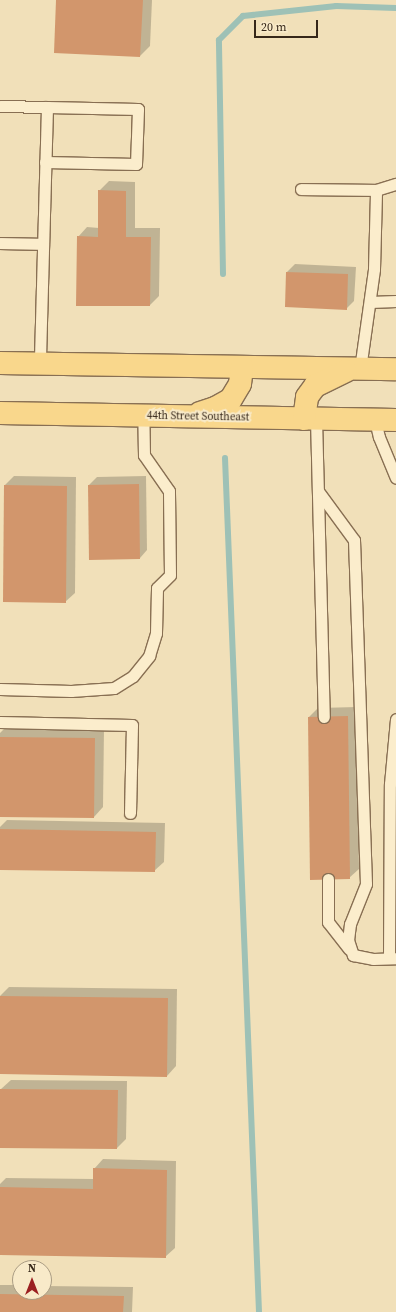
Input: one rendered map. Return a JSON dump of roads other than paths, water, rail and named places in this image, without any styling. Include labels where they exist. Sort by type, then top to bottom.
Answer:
[{"type":"main road","points":[[0,363],[396,369]]},
{"type":"main road","points":[[189,416],[215,408],[231,399],[240,384],[242,367]]},
{"type":"main road","points":[[310,419],[308,397],[315,386],[356,369]]},
{"type":"main road","name":"44th Street Southeast","points":[[0,413],[396,420]]},
{"type":"lane","points":[[0,106],[138,109],[136,164],[45,162]]},
{"type":"lane","points":[[40,364],[47,107]]},
{"type":"lane","points":[[301,189],[376,190],[396,184]]},
{"type":"lane","points":[[356,369],[370,302],[374,269],[376,190]]},
{"type":"lane","points":[[0,243],[43,244]]},
{"type":"lane","points":[[370,302],[396,301]]},
{"type":"lane","points":[[0,689],[71,691],[114,688],[133,676],[149,656],[156,633],[157,588],[170,575],[169,491],[144,455],[143,416]]},
{"type":"lane","points":[[310,419],[318,491],[324,717]]},
{"type":"lane","points":[[375,420],[379,437],[396,478]]},
{"type":"lane","points":[[318,491],[354,540],[366,884],[350,924],[348,940],[353,955]]},
{"type":"lane","points":[[328,879],[328,922],[353,955],[373,959],[393,958],[393,787],[396,720]]},
{"type":"lane","points":[[0,722],[132,725],[130,813]]},
{"type":"waterway","points":[[223,274],[219,40],[243,16],[336,6],[396,8]]},
{"type":"waterway","points":[[225,458],[259,1312]]}]
